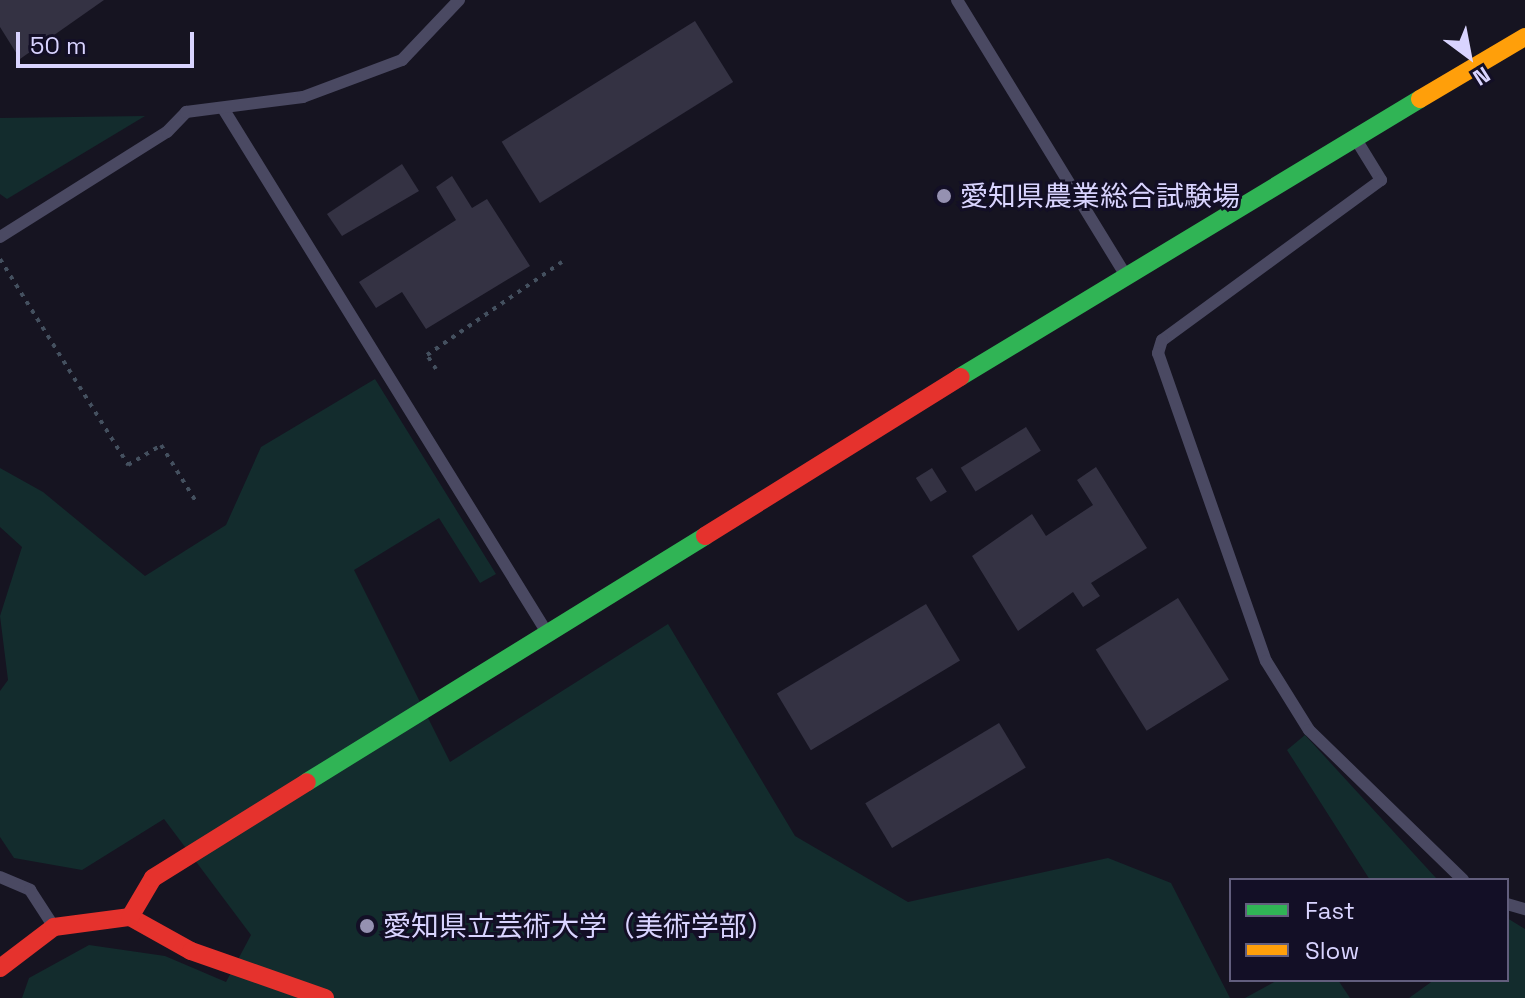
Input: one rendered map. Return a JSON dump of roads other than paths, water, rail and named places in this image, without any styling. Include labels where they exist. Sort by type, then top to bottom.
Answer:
[{"type":"street","points":[[130,917],[153,878],[1125,275],[1525,37]]},
{"type":"street","points":[[0,968],[54,927],[130,917],[191,951],[325,998]]},
{"type":"lane","points":[[0,237],[167,132],[186,112],[224,110],[303,97],[402,60],[459,0]]},
{"type":"lane","points":[[957,0],[1125,275]]},
{"type":"lane","points":[[224,110],[548,634]]},
{"type":"lane","points":[[1355,137],[1381,180],[1162,340],[1158,353],[1266,661],[1309,730],[1461,878]]},
{"type":"lane","points":[[0,877],[30,890],[54,927]]},
{"type":"place","name":"愛知県農業総合試験場","points":[[944,196]]},
{"type":"place","name":"愛知県立芸術大学（美術学部）","points":[[367,926]]}]
